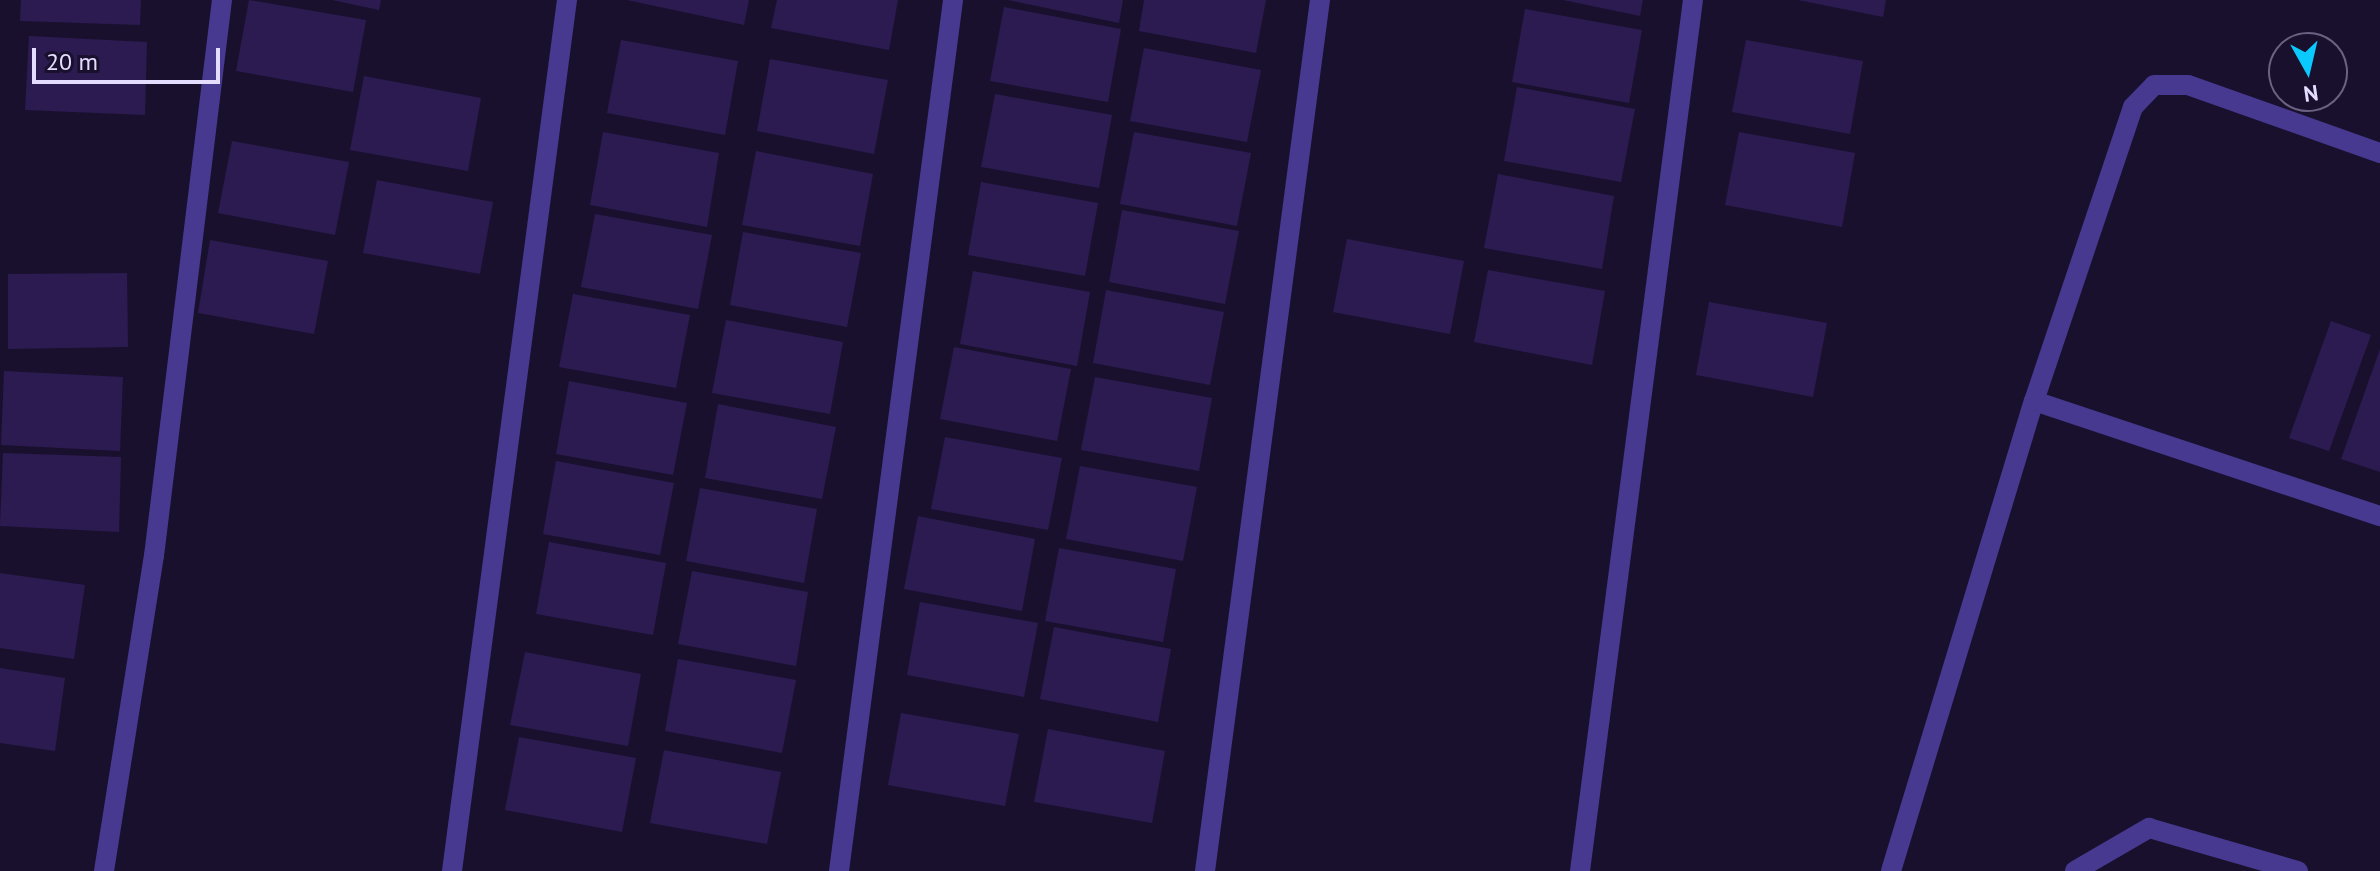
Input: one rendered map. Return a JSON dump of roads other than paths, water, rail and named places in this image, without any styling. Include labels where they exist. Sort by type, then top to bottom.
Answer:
[{"type":"street","points":[[104,871],[154,556],[222,0]]},
{"type":"street","points":[[452,871],[567,0]]},
{"type":"street","points":[[839,871],[953,0]]},
{"type":"street","points":[[1205,871],[1320,0]]},
{"type":"street","points":[[1580,871],[1693,0]]},
{"type":"street","points":[[1891,871],[2034,401],[2133,107],[2154,85],[2188,85],[2380,153]]},
{"type":"street","points":[[2034,401],[2380,516]]},
{"type":"street","points":[[2075,871],[2149,828],[2298,871]]}]
